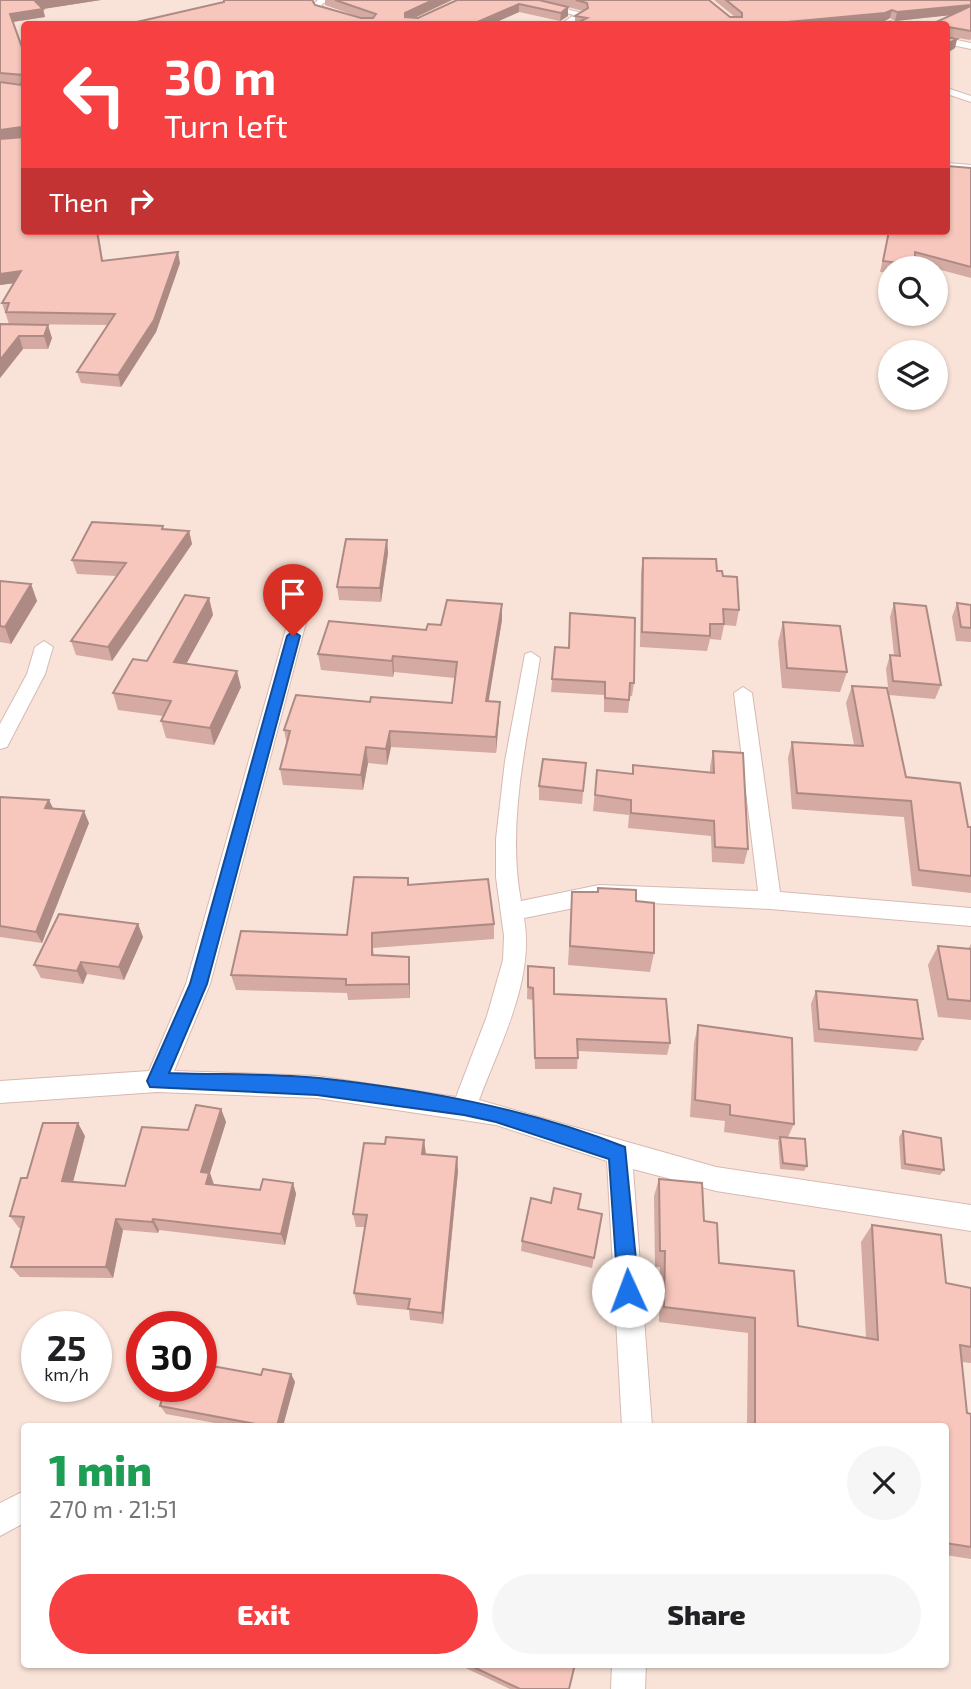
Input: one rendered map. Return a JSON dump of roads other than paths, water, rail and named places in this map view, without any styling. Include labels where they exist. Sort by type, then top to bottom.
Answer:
[{"type":"street","points":[[324,0],[316,5],[320,9],[360,21]]},
{"type":"street","points":[[520,0],[582,14],[570,21]]},
{"type":"street","points":[[950,42],[971,46]]},
{"type":"street","points":[[950,92],[971,99]]},
{"type":"street","points":[[950,166],[971,168]]},
{"type":"street","points":[[157,1081],[198,984],[300,611]]},
{"type":"street","points":[[0,742],[36,674],[44,647]]},
{"type":"street","points":[[464,1107],[502,1005],[514,959],[517,933],[506,870],[510,790],[531,658]]},
{"type":"street","points":[[743,693],[770,900]]},
{"type":"street","points":[[513,911],[598,894],[770,900],[971,917]]},
{"type":"street","points":[[0,1092],[157,1081],[317,1087],[464,1107],[496,1114],[619,1153],[716,1179],[825,1198],[971,1217]]},
{"type":"street","points":[[619,1153],[637,1423]]},
{"type":"street","points":[[0,1520],[21,1508]]},
{"type":"street","points":[[628,1689],[629,1668]]}]
